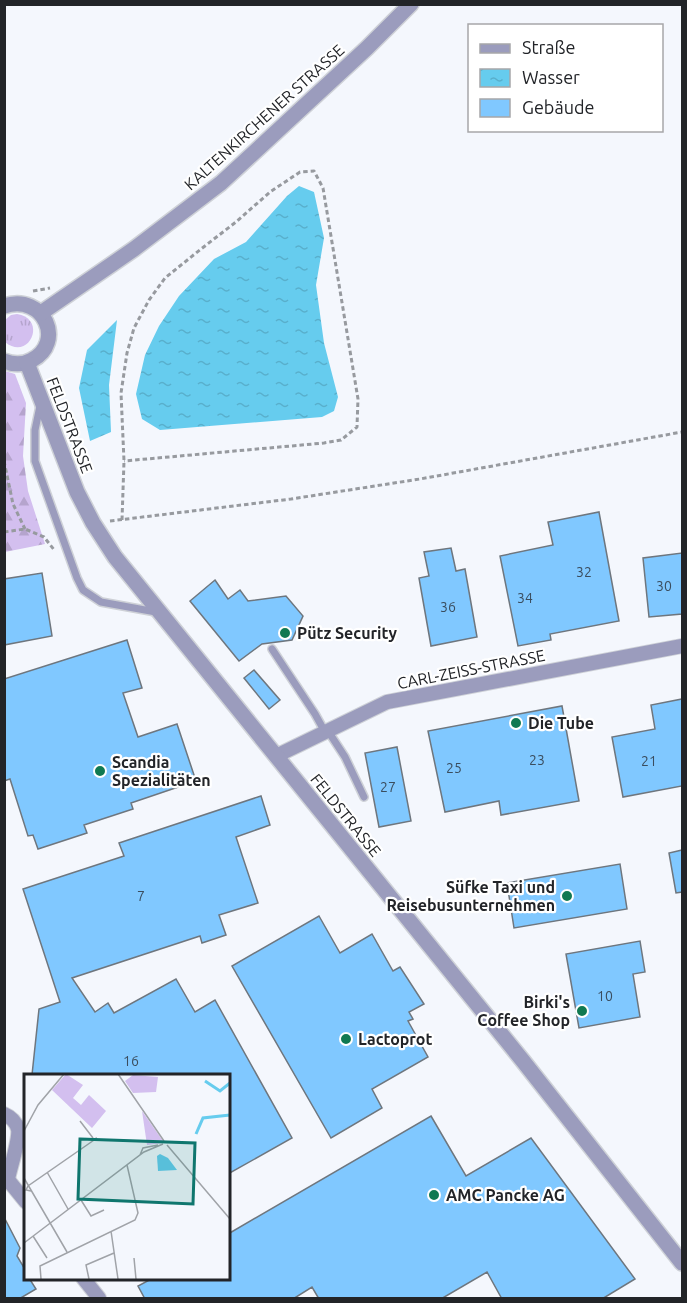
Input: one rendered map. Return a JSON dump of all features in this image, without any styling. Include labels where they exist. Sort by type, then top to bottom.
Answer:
[{"type":"street","name":"KALTENKIRCHENER STRASSE","points":[[41,313],[134,249],[221,183],[367,48],[411,4]]},
{"type":"street","points":[[4,306],[24,303],[33,307],[41,313],[48,332],[43,351],[36,358],[27,363],[17,364],[4,361]]},
{"type":"street","name":"FELDSTRASSE","points":[[27,363],[77,492],[119,564],[531,1071],[682,1263]]},
{"type":"street","name":"CARL-ZEISS-STRASSE","points":[[276,756],[387,702],[682,646]]},
{"type":"street","points":[[4,1114],[15,1122],[18,1129],[18,1137],[6,1177],[24,1200]]},
{"type":"street","points":[[84,1279],[99,1299]]},
{"type":"lane","points":[[41,401],[35,430],[35,461],[83,590],[101,602],[159,613]]},
{"type":"lane","points":[[272,649],[345,757],[364,797]]},
{"type":"path","points":[[122,520],[124,461],[121,393],[134,328],[149,300],[165,278],[270,192],[300,172],[314,171],[323,188],[358,399],[357,427],[341,440],[324,443],[124,461]]},
{"type":"path","points":[[25,290],[36,291],[54,287]]},
{"type":"path","points":[[93,523],[291,499],[682,432]]},
{"type":"path","points":[[4,461],[13,504],[25,529]]},
{"type":"path","points":[[4,532],[25,529],[44,537],[57,554]]},
{"type":"green space","points":[[17,314],[26,317],[32,323],[33,330],[28,343],[21,347],[14,347],[5,342],[5,320]]},
{"type":"green space","points":[[5,371],[15,374],[26,403],[23,456],[28,491],[45,544],[5,552]]},
{"type":"water","points":[[299,186],[314,192],[324,238],[316,285],[324,343],[338,397],[334,411],[322,417],[160,430],[142,419],[136,394],[145,355],[159,326],[179,296],[214,259],[246,242],[287,196]]},
{"type":"water","points":[[117,320],[109,385],[111,432],[90,441],[79,388],[87,350]]},
{"type":"building","points":[[599,512],[619,621],[550,634],[551,640],[518,646],[500,556],[553,545],[548,522]]},
{"type":"building","points":[[451,548],[456,571],[465,569],[477,637],[431,646],[419,578],[429,576],[424,552]]},
{"type":"building","points":[[682,553],[682,614],[649,617],[643,558]]},
{"type":"building","points":[[42,573],[52,636],[4,645],[4,579]]},
{"type":"building","points":[[215,580],[228,599],[240,590],[248,601],[286,596],[303,616],[292,640],[262,644],[239,661],[190,601]]},
{"type":"building","name":"Scandia Spezialitäten","points":[[127,640],[142,688],[123,693],[138,737],[177,724],[196,781],[131,803],[133,809],[84,825],[87,833],[38,849],[33,835],[28,836],[10,779],[4,781],[4,679]]},
{"type":"building","points":[[254,670],[280,700],[269,709],[244,678]]},
{"type":"building","points":[[682,699],[682,786],[623,797],[612,737],[655,729],[651,705]]},
{"type":"building","points":[[562,706],[579,801],[501,815],[499,801],[445,812],[428,731]]},
{"type":"building","points":[[397,747],[411,821],[379,827],[365,753]]},
{"type":"building","points":[[261,796],[270,825],[236,837],[258,903],[219,915],[226,935],[202,943],[200,936],[72,978],[95,1012],[108,1003],[114,1013],[176,979],[195,1012],[215,1000],[292,1138],[230,1173],[230,1074],[32,1074],[39,1009],[60,1002],[23,889],[124,856],[119,843]]},
{"type":"building","points":[[682,850],[682,892],[676,893],[669,853]]},
{"type":"building","name":"Süfke Taxi und Reisebusunternehmen","points":[[620,864],[627,909],[514,928],[507,883]]},
{"type":"building","name":"Lactoprot","points":[[319,916],[340,953],[372,934],[393,971],[400,967],[424,1004],[409,1012],[413,1019],[408,1021],[428,1057],[372,1089],[382,1108],[331,1138],[232,966]]},
{"type":"building","points":[[640,941],[645,972],[633,974],[640,1017],[579,1028],[566,954]]},
{"type":"building","name":"AMC Pancke AG","points":[[431,1116],[466,1176],[531,1138],[635,1279],[602,1299],[502,1299],[487,1272],[441,1299],[319,1299],[312,1287],[293,1299],[145,1299],[138,1286],[151,1279],[230,1279],[230,1233]]},
{"type":"building","points":[[4,1217],[20,1248],[17,1256],[24,1268],[24,1279],[30,1279],[36,1289],[19,1299],[4,1299]]},
{"type":"place","name":"Pütz Security","points":[[285,633]]},
{"type":"place","name":"Die Tube","points":[[516,723]]},
{"type":"place","name":"Scandia Spezialitäten","points":[[100,771]]},
{"type":"place","name":"Süfke Taxi und Reisebusunternehmen","points":[[567,896]]},
{"type":"place","name":"Birki's Coffee Shop","points":[[582,1011]]},
{"type":"place","name":"Lactoprot","points":[[346,1039]]},
{"type":"place","name":"AMC Pancke AG","points":[[434,1195]]}]
